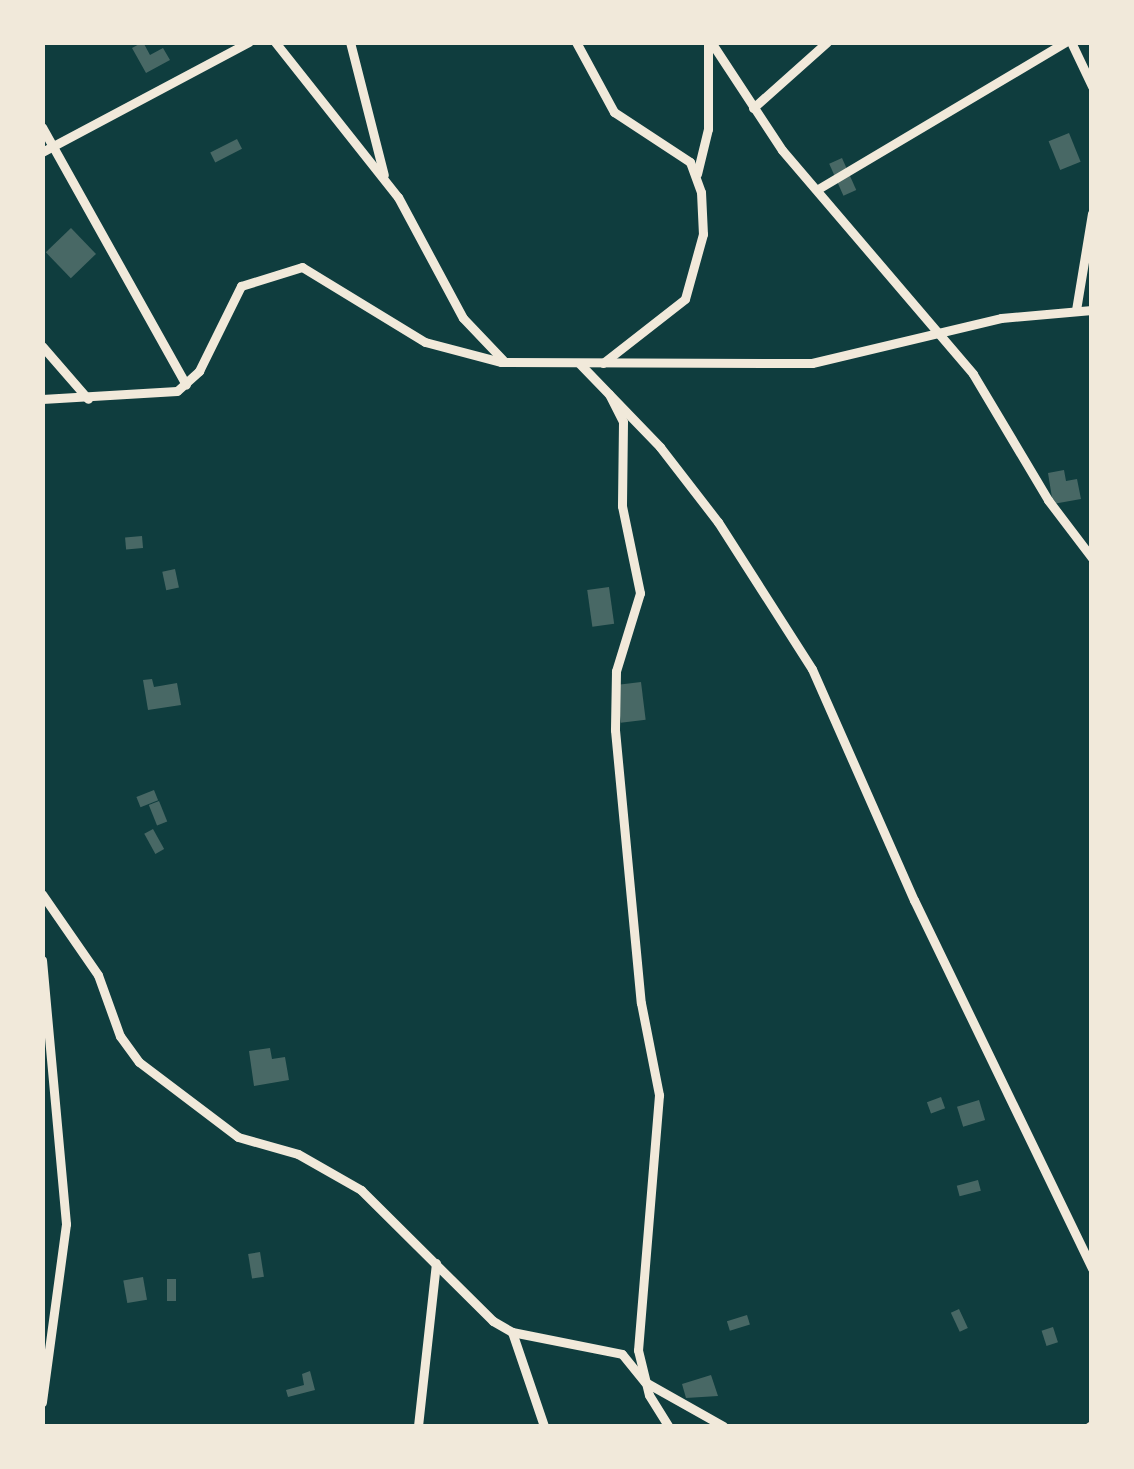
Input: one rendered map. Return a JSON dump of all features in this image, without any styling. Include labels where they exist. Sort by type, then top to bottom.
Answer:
[{"type":"street","points":[[42,152],[249,42]]},
{"type":"street","points":[[275,42],[407,209],[462,318],[505,362]]},
{"type":"street","points":[[350,42],[386,182]]},
{"type":"street","points":[[576,42],[614,112],[678,151],[697,174]]},
{"type":"street","points":[[604,363],[685,299],[702,234],[697,174],[708,129],[710,42]]},
{"type":"street","points":[[710,42],[753,108],[940,333],[1092,558]]},
{"type":"street","points":[[753,108],[827,42]]},
{"type":"street","points":[[818,189],[1069,42],[1092,86]]},
{"type":"street","points":[[42,126],[186,385]]},
{"type":"street","points":[[1076,310],[1092,213]]},
{"type":"street","points":[[42,400],[153,397],[186,385],[206,360],[241,286],[302,267],[425,342],[505,362],[812,363],[940,333],[1092,310]]},
{"type":"street","points":[[42,346],[88,398]]},
{"type":"street","points":[[579,362],[718,522],[812,669],[914,900],[1092,1268]]},
{"type":"street","points":[[608,394],[623,422],[622,506],[640,593],[616,672],[615,730],[642,1003],[659,1094],[639,1304],[646,1382]]},
{"type":"street","points":[[42,894],[98,975],[120,1036],[139,1062],[238,1137],[298,1154],[361,1190],[512,1332],[544,1426]]},
{"type":"street","points":[[42,960],[66,1235],[42,1402]]},
{"type":"street","points":[[418,1426],[436,1263]]},
{"type":"street","points":[[512,1332],[622,1354],[646,1382],[668,1426]]},
{"type":"street","points":[[646,1382],[722,1426]]},
{"type":"building","points":[[143,42],[150,55],[163,48],[170,60],[146,73],[132,48]]},
{"type":"building","points":[[1069,133],[1081,162],[1060,170],[1049,141]]},
{"type":"building","points":[[237,139],[242,149],[215,162],[210,153]]},
{"type":"building","points":[[842,158],[856,190],[843,196],[829,164]]},
{"type":"building","points":[[71,228],[96,254],[71,278],[46,252]]},
{"type":"building","points":[[1064,470],[1066,481],[1077,479],[1081,499],[1053,504],[1048,473]]},
{"type":"building","points":[[142,536],[143,548],[126,549],[125,537]]},
{"type":"building","points":[[175,569],[179,588],[166,590],[162,572]]},
{"type":"building","points":[[609,587],[614,624],[592,627],[587,590]]},
{"type":"building","points":[[152,679],[154,687],[177,683],[181,705],[148,710],[143,680]]},
{"type":"building","points":[[641,682],[646,720],[621,723],[616,685]]},
{"type":"building","points":[[154,790],[158,800],[141,807],[136,797]]},
{"type":"building","points":[[159,801],[167,821],[157,826],[149,805]]},
{"type":"building","points":[[153,829],[164,849],[155,854],[144,834]]},
{"type":"building","points":[[270,1048],[272,1059],[285,1057],[289,1080],[254,1086],[249,1051]]},
{"type":"building","points":[[941,1097],[945,1108],[931,1113],[927,1102]]},
{"type":"building","points":[[979,1100],[985,1120],[963,1127],[957,1107]]},
{"type":"building","points":[[978,1180],[981,1191],[960,1196],[957,1186]]},
{"type":"building","points":[[260,1252],[264,1277],[252,1279],[248,1254]]},
{"type":"building","points":[[143,1277],[147,1300],[127,1303],[123,1280]]},
{"type":"building","points":[[167,1279],[176,1279],[176,1301],[167,1301]]},
{"type":"building","points":[[959,1309],[968,1328],[960,1332],[951,1313]]},
{"type":"building","points":[[747,1315],[750,1325],[730,1331],[727,1321]]},
{"type":"building","points":[[1053,1327],[1058,1342],[1047,1346],[1042,1331]]},
{"type":"building","points":[[310,1371],[315,1390],[288,1397],[286,1390],[304,1385],[302,1374]]},
{"type":"building","points":[[711,1375],[718,1396],[686,1398],[682,1384]]}]
